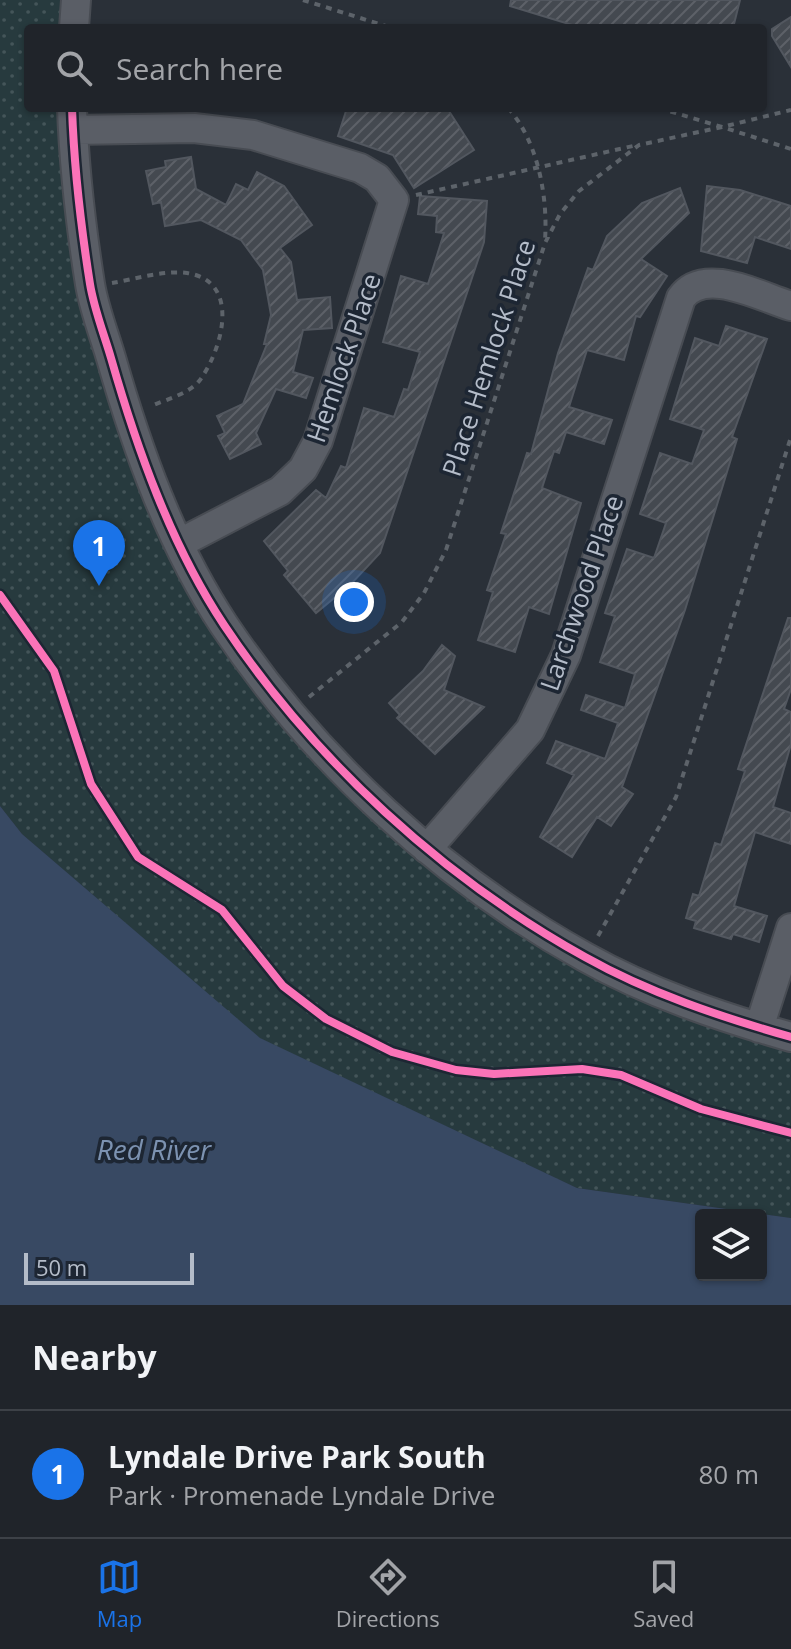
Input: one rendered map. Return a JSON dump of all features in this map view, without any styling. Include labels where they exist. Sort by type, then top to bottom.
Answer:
[{"type":"street","points":[[74,24],[76,0]]},
{"type":"street","points":[[394,200],[377,178],[360,168],[253,135],[73,119],[90,287],[127,415],[180,543],[224,624],[292,713],[360,787],[427,849],[501,905],[586,958],[675,999],[791,1037]]},
{"type":"street","name":"Hemlock Place","points":[[180,543],[280,491],[303,469],[318,441],[394,200]]},
{"type":"street","name":"Larchwood Place","points":[[427,849],[530,730],[566,655],[678,304],[688,289],[705,283],[791,306]]},
{"type":"street","points":[[759,1028],[791,928]]},
{"type":"path","points":[[303,0],[379,24]]},
{"type":"path","points":[[672,112],[722,127],[791,110]]},
{"type":"path","points":[[510,112],[528,144],[536,168],[545,203],[545,243]]},
{"type":"path","points":[[394,200],[639,145]]},
{"type":"path","points":[[90,287],[187,273],[207,279],[221,295],[224,315],[220,335],[199,380],[188,391],[127,415]]},
{"type":"path","points":[[586,958],[676,797],[791,437]]},
{"type":"green space","points":[[0,0],[72,0],[69,24],[24,24],[24,112],[67,112],[85,289],[220,627],[496,909],[791,1046],[791,1218],[767,1215],[767,1209],[727,1209],[577,1188],[259,1038],[22,834],[0,806]]},
{"type":"water","name":"Red River","points":[[0,806],[22,834],[260,1038],[577,1188],[727,1209],[695,1209],[695,1281],[767,1281],[767,1215],[791,1218],[791,1305],[0,1305]]},
{"type":"building","points":[[511,0],[740,0],[734,24],[569,24],[510,6]]},
{"type":"building","points":[[791,17],[791,67],[772,36],[772,29]]},
{"type":"building","points":[[346,112],[450,112],[474,150],[414,188],[393,155],[338,136]]},
{"type":"building","points":[[191,157],[196,189],[226,205],[236,184],[248,190],[257,172],[284,186],[312,225],[280,248],[291,262],[297,300],[330,297],[332,328],[303,330],[293,372],[313,378],[306,398],[276,389],[256,433],[261,444],[230,459],[218,436],[225,433],[217,416],[243,404],[267,344],[264,344],[271,315],[263,270],[241,240],[201,220],[165,226],[161,202],[153,204],[146,171],[166,167],[165,161]]},
{"type":"building","points":[[707,186],[740,190],[791,206],[791,249],[755,237],[747,263],[701,251]]},
{"type":"building","points":[[680,188],[689,213],[641,259],[667,276],[640,317],[636,316],[624,360],[587,350],[569,407],[612,420],[604,444],[566,432],[559,453],[554,451],[542,488],[581,503],[549,614],[529,607],[515,652],[478,640],[493,592],[487,590],[506,534],[501,533],[527,453],[531,454],[558,353],[588,268],[593,270],[607,236],[642,203]]},
{"type":"building","points":[[420,196],[487,201],[484,242],[380,553],[351,584],[316,613],[284,575],[288,571],[264,541],[316,490],[326,498],[341,466],[346,468],[364,408],[394,417],[404,389],[408,390],[420,352],[383,342],[401,276],[428,284],[444,233],[436,232],[437,216],[418,214]]},
{"type":"building","points":[[726,326],[767,339],[732,437],[737,439],[685,610],[622,787],[633,794],[611,826],[597,817],[572,857],[540,837],[574,775],[547,763],[556,741],[605,759],[618,723],[581,710],[586,695],[625,708],[635,674],[600,662],[615,616],[605,613],[627,549],[654,558],[666,523],[640,514],[660,453],[692,464],[704,430],[670,419],[695,338],[719,346]]},
{"type":"building","points":[[788,618],[791,618],[791,689],[784,709],[791,712],[791,744],[773,807],[791,813],[791,844],[755,832],[734,906],[767,916],[759,942],[733,934],[731,939],[694,928],[696,921],[686,918],[693,894],[699,896],[715,843],[721,845],[745,771],[738,769]]},
{"type":"building","points":[[442,645],[455,656],[444,690],[484,707],[435,754],[397,718],[400,715],[389,703],[423,671]]},
{"type":"cycle path","points":[[72,112],[78,196],[92,293],[132,427],[157,496],[188,562],[224,625],[260,675],[298,723],[385,812],[432,853],[532,926],[634,982],[712,1012],[791,1037]]},
{"type":"cycle path","points":[[0,595],[54,671],[91,784],[138,857],[222,910],[283,986],[326,1019],[392,1052],[456,1070],[494,1074],[582,1069],[621,1075],[701,1109],[791,1133]]},
{"type":"place","name":"Lyndale Drive Park South","points":[[99,586]]}]
